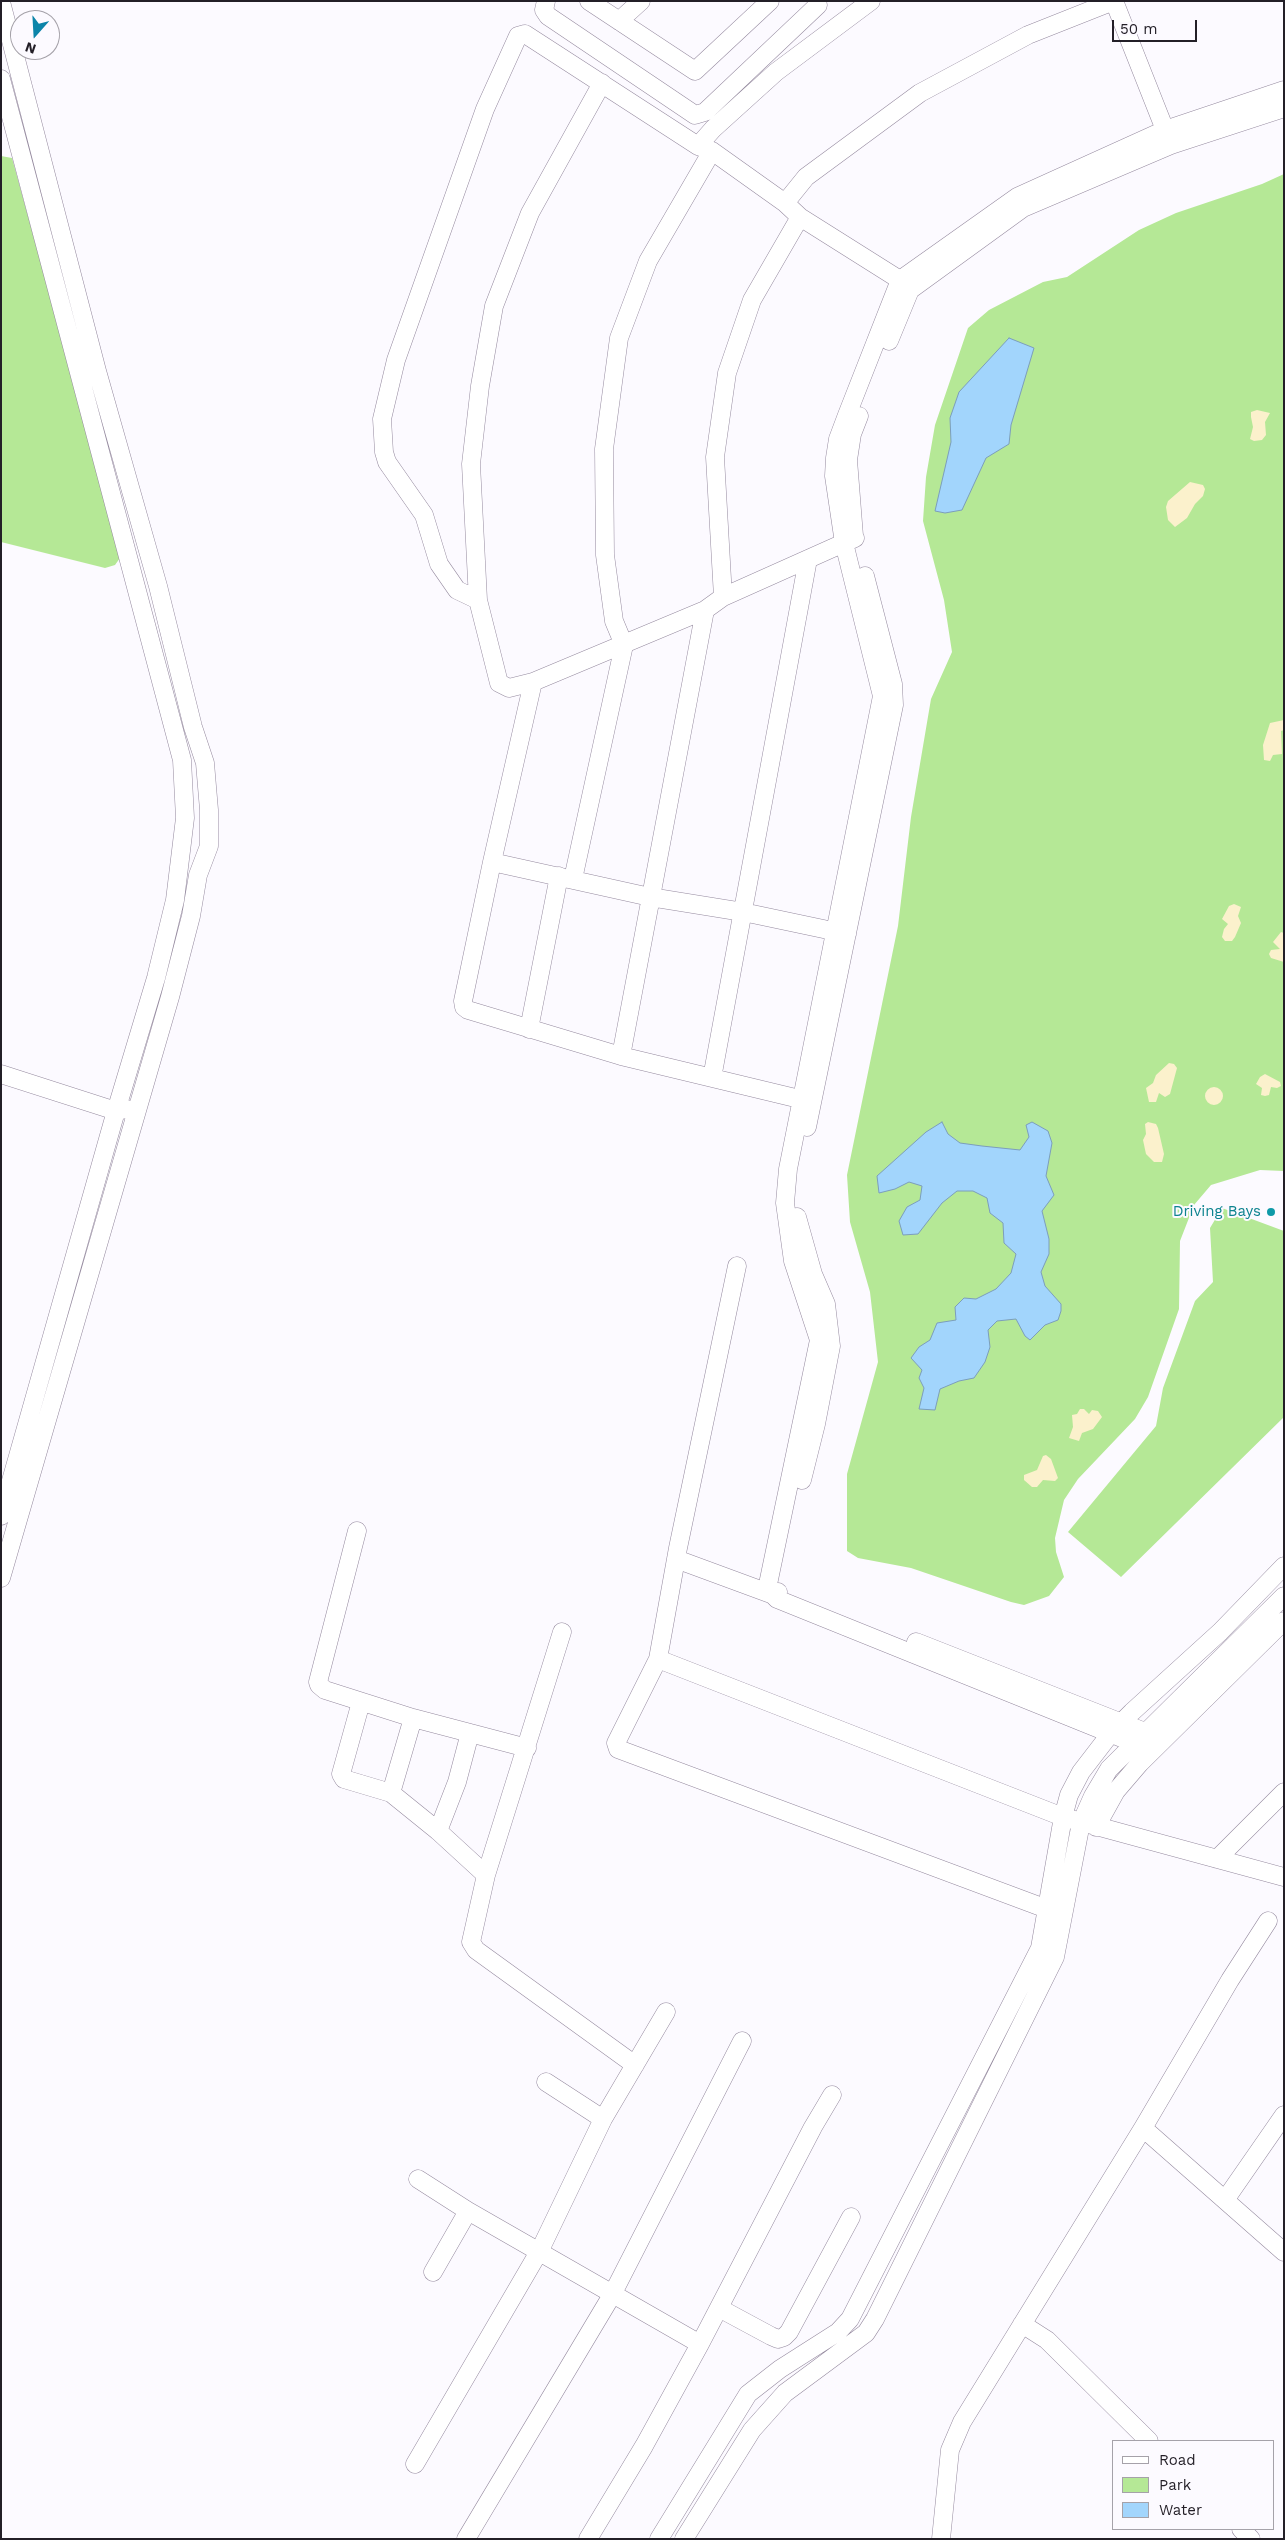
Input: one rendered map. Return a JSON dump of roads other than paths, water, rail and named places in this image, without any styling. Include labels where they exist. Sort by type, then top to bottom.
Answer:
[{"type":"street","points":[[546,1],[544,10],[548,16],[695,115],[705,112],[816,3],[837,26]]},
{"type":"street","points":[[589,1],[695,71],[770,1]]},
{"type":"street","points":[[619,21],[641,1]]},
{"type":"street","points":[[784,203],[806,177],[920,93],[1028,35],[1114,1],[1168,138]]},
{"type":"street","points":[[1,2],[74,320],[182,760],[185,818],[175,900],[156,978],[116,1111],[1,1516]]},
{"type":"street","points":[[529,1030],[624,645],[614,621],[605,555],[604,449],[619,338],[648,261],[705,149],[713,129],[776,72],[868,2]]},
{"type":"street","points":[[478,600],[456,590],[439,564],[424,515],[387,462],[384,452],[382,419],[396,360],[485,110],[518,36],[524,34],[705,149],[784,203],[800,217],[905,285]]},
{"type":"street","points":[[1,79],[74,320],[158,586],[193,726],[205,763],[210,810],[209,846],[198,875],[191,916],[172,988],[1,1578]]},
{"type":"street","points":[[602,83],[530,213],[494,306],[480,386],[471,464],[478,600],[498,683],[509,688],[533,682],[705,610],[723,597],[849,541]]},
{"type":"street","points":[[1140,1737],[777,1599],[775,1588],[777,1575],[816,1424],[831,1346],[826,1304],[813,1274],[796,1214],[807,1100],[895,695],[849,541],[848,471],[852,434],[905,285],[1023,208],[1168,138],[1284,90]]},
{"type":"street","points":[[1168,138],[1284,108]]},
{"type":"street","points":[[723,597],[715,457],[727,373],[752,300],[800,217]]},
{"type":"street","points":[[712,1078],[808,559]]},
{"type":"street","points":[[621,1056],[705,610]]},
{"type":"street","points":[[533,682],[492,862],[463,1001],[464,1007],[529,1030],[621,1056],[807,1100]]},
{"type":"street","points":[[492,862],[650,897],[743,912],[842,933]]},
{"type":"street","points":[[1,1074],[116,1111],[138,1108]]},
{"type":"street","points":[[737,1266],[677,1553],[658,1659],[616,1743],[623,1752],[1047,1909]]},
{"type":"street","points":[[357,1531],[318,1682],[325,1690],[361,1702],[413,1718],[527,1748]]},
{"type":"street","points":[[677,1553],[775,1588]]},
{"type":"street","points":[[659,2539],[748,2394],[780,2369],[838,2332],[850,2319],[1040,1948],[1062,1817],[1080,1772],[1117,1727],[1220,1632],[1284,1566]]},
{"type":"street","points":[[684,2539],[752,2430],[785,2393],[866,2333],[875,2319],[1055,1957],[1089,1825],[1092,1796],[1109,1769],[1284,1596]]},
{"type":"street","points":[[1089,1825],[1140,1763],[1284,1621]]},
{"type":"street","points":[[562,1632],[486,1875],[471,1942],[476,1950],[635,2066]]},
{"type":"street","points":[[658,1659],[1062,1817],[1284,1878]]},
{"type":"street","points":[[361,1702],[342,1776],[347,1781],[391,1793],[438,1830],[486,1875]]},
{"type":"street","points":[[391,1793],[413,1718]]},
{"type":"street","points":[[438,1830],[456,1782],[470,1733]]},
{"type":"street","points":[[1216,1859],[1284,1792]]},
{"type":"street","points":[[941,2539],[953,2440],[962,2422],[1230,1980],[1268,1921]]},
{"type":"street","points":[[415,2464],[540,2250],[603,2120],[666,2012]]},
{"type":"street","points":[[466,2539],[612,2295],[742,2041]]},
{"type":"street","points":[[546,2082],[603,2120]]},
{"type":"street","points":[[588,2539],[644,2446],[700,2344],[813,2127],[832,2095]]},
{"type":"street","points":[[1225,2200],[1284,2115]]},
{"type":"street","points":[[1142,2128],[1284,2252]]},
{"type":"street","points":[[418,2179],[468,2211],[540,2250],[612,2295],[700,2344]]},
{"type":"street","points":[[433,2272],[468,2211]]},
{"type":"street","points":[[719,2308],[771,2336],[778,2339],[784,2337],[850,2217]]},
{"type":"street","points":[[1022,2324],[1047,2340],[1148,2440]]},
{"type":"street","points":[[1241,2530],[1251,2539]]},
{"type":"water","points":[[1009,338],[1034,348],[1011,425],[1009,444],[986,458],[962,510],[945,513],[935,511],[951,442],[950,418],[959,392]]},
{"type":"water","points":[[942,1122],[948,1134],[960,1143],[1020,1150],[1029,1137],[1026,1125],[1032,1122],[1048,1131],[1052,1143],[1046,1176],[1054,1195],[1042,1211],[1049,1239],[1049,1254],[1041,1272],[1045,1286],[1061,1304],[1061,1311],[1058,1320],[1045,1325],[1030,1340],[1025,1336],[1016,1319],[997,1321],[988,1330],[990,1347],[985,1362],[974,1378],[959,1381],[940,1389],[935,1410],[919,1409],[924,1388],[919,1378],[922,1370],[911,1358],[919,1347],[930,1340],[937,1323],[956,1320],[955,1307],[964,1298],[976,1299],[996,1289],[1011,1273],[1016,1254],[1004,1243],[1003,1223],[990,1213],[987,1198],[973,1191],[957,1191],[942,1203],[918,1234],[903,1235],[899,1221],[907,1207],[920,1200],[922,1186],[909,1182],[895,1189],[879,1193],[877,1176],[926,1132]]},
{"type":"place","name":"Driving Bays","points":[[1271,1212]]}]
